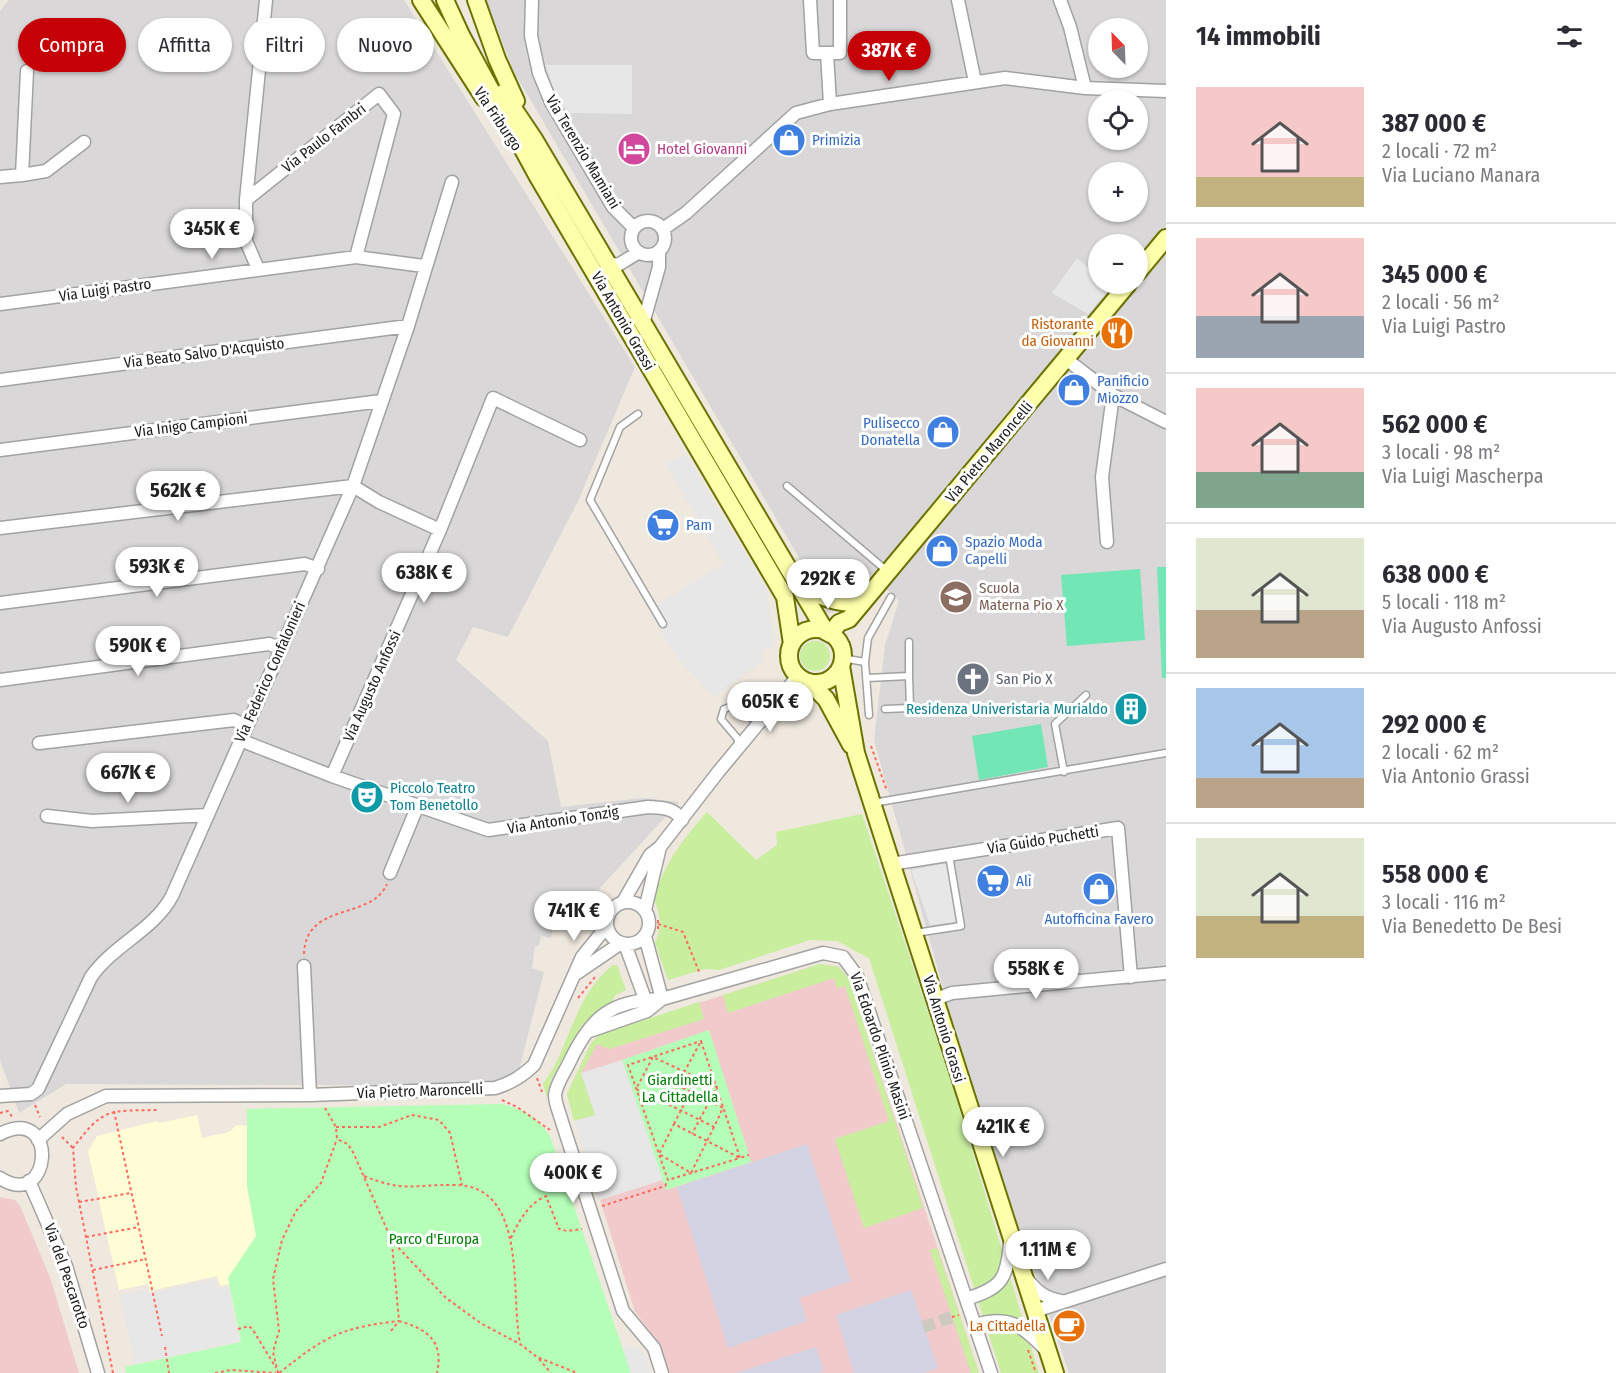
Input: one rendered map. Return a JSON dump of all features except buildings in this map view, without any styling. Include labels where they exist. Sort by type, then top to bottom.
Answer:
[{"type":"street","points":[[258,269],[246,241],[246,200],[266,0]]},
{"type":"street","name":"Via Friburgo","points":[[422,0],[449,47],[538,177]]},
{"type":"street","name":"Via Antonio Grassi","points":[[445,0],[461,35],[538,177],[784,597],[792,644]]},
{"type":"street","name":"Via Antonio Grassi","points":[[457,0],[497,82],[534,139],[828,633]]},
{"type":"street","name":"Via Friburgo","points":[[476,0],[497,59],[534,139]]},
{"type":"street","name":"Via Terenzio Mamiani","points":[[532,0],[531,36],[539,73],[551,102],[613,207],[634,228]]},
{"type":"street","points":[[810,0],[813,53],[840,53],[840,0]]},
{"type":"street","points":[[958,0],[975,82]]},
{"type":"street","points":[[1060,0],[1070,27],[1084,88]]},
{"type":"street","points":[[827,53],[830,104]]},
{"type":"street","points":[[22,175],[27,72]]},
{"type":"street","points":[[663,229],[686,213],[796,113],[830,104],[1005,78],[1084,88],[1166,91]]},
{"type":"street","name":"Via Paulo Fambri","points":[[246,200],[379,94],[393,114],[356,256]]},
{"type":"street","points":[[0,177],[46,171],[84,142]]},
{"type":"street","name":"Via Federico Confalonieri","points":[[0,1096],[31,1094],[38,1089],[92,977],[110,954],[156,917],[167,904],[353,486],[408,326],[424,266],[452,182]]},
{"type":"street","points":[[659,251],[649,255],[639,252],[632,244],[634,228],[649,221],[663,229]]},
{"type":"street","points":[[643,324],[658,267],[659,251],[664,241],[663,229]]},
{"type":"street","points":[[1148,260],[1166,238]]},
{"type":"street","points":[[607,264],[618,265],[639,252]]},
{"type":"street","name":"Via Luigi Pastro","points":[[0,304],[356,256],[424,266]]},
{"type":"street","name":"Via Pietro Maroncelli","points":[[828,633],[839,623],[849,620],[1120,294]]},
{"type":"street","name":"Via Beato Salvo D'Acquisto","points":[[0,380],[408,326]]},
{"type":"street","points":[[1066,360],[1113,395],[1166,422]]},
{"type":"street","points":[[1107,542],[1102,477],[1113,395]]},
{"type":"street","name":"Via Augusto Anfossi","points":[[332,776],[440,530],[493,398],[579,440]]},
{"type":"street","name":"Via Inigo Campioni","points":[[0,450],[381,401]]},
{"type":"street","points":[[0,528],[353,486],[379,502],[440,530]]},
{"type":"street","points":[[0,603],[305,564],[318,569]]},
{"type":"street","points":[[796,580],[815,593],[838,601],[860,601],[867,597]]},
{"type":"street","name":"Via Pietro Maroncelli","points":[[841,658],[850,629],[849,620]]},
{"type":"street","points":[[662,1373],[654,1348],[623,1311],[555,1095],[591,1023],[601,1016],[645,999],[623,943],[612,936],[607,926],[610,911],[623,902],[650,855],[660,847],[762,719],[803,679],[828,680],[841,658],[828,633],[807,632],[792,644],[789,659],[803,679]]},
{"type":"street","points":[[0,680],[269,644],[280,648]]},
{"type":"street","name":"Via Antonio Grassi","points":[[841,658],[856,753],[1055,1373]]},
{"type":"street","name":"Via Antonio Grassi","points":[[803,679],[826,699],[856,753]]},
{"type":"street","points":[[39,743],[234,720],[246,726]]},
{"type":"street","name":"Via Antonio Tonzig","points":[[240,740],[332,776],[488,830],[648,807],[668,808],[678,813],[682,819]]},
{"type":"street","points":[[390,873],[418,805]]},
{"type":"street","points":[[47,816],[92,821],[208,815]]},
{"type":"street","name":"Via Guido Puchetti","points":[[891,864],[1118,828],[1131,977]]},
{"type":"street","points":[[645,910],[660,847]]},
{"type":"street","points":[[574,976],[623,943],[636,942],[645,936],[650,923],[645,910],[635,903],[623,902]]},
{"type":"street","name":"Via Pietro Maroncelli","points":[[38,1140],[67,1113],[106,1096],[310,1095],[495,1088],[506,1084],[519,1078],[534,1065],[582,957],[607,926]]},
{"type":"street","points":[[585,1032],[647,1011],[663,999],[645,936]]},
{"type":"street","name":"Via Edoardo Plinio Masini","points":[[645,999],[663,999],[814,955],[837,954],[848,961],[857,976],[991,1373]]},
{"type":"street","points":[[304,966],[310,1095]]},
{"type":"street","points":[[936,999],[952,993],[1166,973]]},
{"type":"street","points":[[0,1134],[16,1129],[24,1130],[38,1140],[43,1162],[40,1170],[29,1181],[16,1184],[0,1178]]},
{"type":"street","name":"Via del Pescarotto","points":[[29,1181],[66,1266],[98,1373]]},
{"type":"street","points":[[966,1299],[986,1293],[1003,1278],[1008,1267],[1010,1236]]},
{"type":"street","points":[[1035,1311],[1166,1269]]},
{"type":"street","points":[[1023,1275],[1035,1290],[1048,1298],[1065,1302]]},
{"type":"street","points":[[975,1325],[1004,1320],[1016,1324],[1033,1336],[1049,1353]]},
{"type":"lane","points":[[638,414],[620,427],[590,500],[663,624]]},
{"type":"lane","points":[[787,486],[888,572]]},
{"type":"lane","points":[[869,716],[866,662],[868,639],[891,597]]},
{"type":"lane","points":[[909,642],[910,708]]},
{"type":"lane","points":[[841,658],[866,662]]},
{"type":"lane","points":[[867,678],[909,676]]},
{"type":"lane","points":[[1064,772],[1055,724],[1086,694]]},
{"type":"lane","points":[[740,746],[737,738],[721,719],[724,709],[729,705],[734,706],[751,718],[762,719]]},
{"type":"lane","points":[[885,709],[924,708]]},
{"type":"lane","points":[[872,803],[1166,753]]},
{"type":"lane","points":[[914,933],[961,926],[949,855]]},
{"type":"path","points":[[870,743],[890,800]]},
{"type":"path","points":[[304,966],[304,943],[308,934],[322,920],[351,909],[379,894],[386,887],[390,873]]},
{"type":"path","points":[[658,919],[658,929]]},
{"type":"path","points":[[658,924],[683,932],[700,974]]},
{"type":"path","points":[[575,1003],[601,971]]},
{"type":"path","points":[[668,1180],[628,1065],[701,1041]]},
{"type":"path","points":[[667,1104],[701,1041]]},
{"type":"path","points":[[701,1041],[740,1158]]},
{"type":"path","points":[[653,1057],[717,1087]]},
{"type":"path","points":[[636,1089],[653,1057]]},
{"type":"path","points":[[529,1084],[545,1072]]},
{"type":"path","points":[[658,1154],[698,1078]]},
{"type":"path","points":[[677,1085],[723,1108]]},
{"type":"path","points":[[692,1134],[717,1087]]},
{"type":"path","points":[[636,1089],[714,1127]]},
{"type":"path","points":[[510,1095],[499,1099],[537,1119],[555,1135]]},
{"type":"path","points":[[238,1329],[249,1326],[253,1330],[278,1373],[273,1352],[279,1331],[273,1279],[282,1240],[296,1211],[321,1183],[337,1139],[336,1127],[323,1106],[334,1106]]},
{"type":"path","points":[[690,1173],[723,1108]]},
{"type":"path","points":[[113,1373],[72,1167],[73,1148],[92,1122],[114,1111],[168,1109]]},
{"type":"path","points":[[114,1111],[162,1336]]},
{"type":"path","points":[[336,1127],[379,1127],[412,1115],[439,1120],[450,1133],[462,1185]]},
{"type":"path","points":[[674,1124],[740,1158]]},
{"type":"path","points":[[337,1139],[348,1144],[392,1241],[399,1321],[391,1331]]},
{"type":"path","points":[[658,1154],[690,1173]]},
{"type":"path","points":[[591,1210],[665,1185],[668,1180],[749,1155]]},
{"type":"path","points":[[364,1176],[399,1188],[462,1185],[480,1192],[495,1204],[504,1217],[511,1238],[520,1344]]},
{"type":"path","points":[[79,1202],[131,1193]]},
{"type":"path","points":[[511,1238],[536,1201],[546,1197],[560,1229],[567,1231],[580,1229]]},
{"type":"path","points":[[86,1237],[139,1227]]},
{"type":"path","points":[[392,1241],[446,1298],[482,1324],[520,1344],[537,1357],[551,1373]]},
{"type":"path","points":[[93,1270],[146,1259]]},
{"type":"path","points":[[952,1317],[959,1315]]},
{"type":"path","points":[[215,1373],[231,1370],[277,1373],[330,1336],[364,1325],[399,1321],[426,1331],[437,1345],[440,1359],[438,1373]]},
{"type":"path","points":[[165,1347],[169,1373]]},
{"type":"path","points":[[1027,1347],[1036,1373]]},
{"type":"path","points":[[537,1357],[577,1373]]},
{"type":"shaded area","points":[[9,0],[404,0],[415,18],[337,18],[337,72],[434,72],[434,48],[635,367],[578,501],[508,637],[473,627],[456,660],[548,741],[561,807],[643,798],[679,802],[600,888],[593,913],[575,909],[572,921],[556,917],[551,938],[541,936],[539,946],[535,946],[532,968],[544,972],[519,1070],[508,1081],[496,1086],[66,1084],[19,1113],[0,1060],[0,11]]},
{"type":"shaded area","points":[[486,0],[1166,0],[1166,1373],[1069,1373],[969,1081],[874,740],[885,645],[899,601],[870,574],[853,589],[807,571],[514,72]]},
{"type":"shaded area","points":[[546,65],[632,65],[632,114],[568,113],[554,92]]},
{"type":"shaded area","points":[[1077,258],[1088,267],[1088,294],[1105,294],[1088,314],[1052,293]]},
{"type":"shaded area","points":[[685,454],[766,588],[770,615],[773,647],[763,648],[760,654],[764,660],[714,697],[676,656],[648,610],[724,564],[666,464]]},
{"type":"shaded area","points":[[950,863],[960,921],[930,925],[911,870]]},
{"type":"shaded area","name":"La Cittadella","points":[[820,964],[839,967],[849,979],[979,1373],[668,1373],[655,1338],[635,1312],[567,1094],[591,1043],[599,1035]]},
{"type":"shaded area","points":[[622,1060],[663,1180],[600,1200],[574,1121],[595,1115],[581,1073]]},
{"type":"shaded area","points":[[197,1115],[202,1138],[229,1132],[237,1125],[247,1126],[247,1186],[256,1236],[229,1278],[230,1284],[220,1286],[217,1276],[150,1291],[148,1284],[119,1290],[88,1151],[97,1136],[157,1121],[159,1123]]},
{"type":"shaded area","points":[[807,1144],[851,1281],[799,1298],[807,1321],[728,1348],[677,1187]]},
{"type":"shaded area","points":[[0,1197],[15,1200],[20,1206],[50,1277],[79,1373],[0,1373]]},
{"type":"shaded area","points":[[215,1279],[217,1289],[228,1286],[240,1341],[135,1364],[120,1295],[146,1289],[148,1294]]},
{"type":"shaded area","points":[[911,1290],[938,1368],[922,1373],[854,1373],[836,1315]]},
{"type":"shaded area","points":[[622,1345],[640,1349],[644,1353],[651,1373],[631,1373]]},
{"type":"shaded area","points":[[816,1347],[824,1371],[817,1373],[736,1373]]},
{"type":"green space","points":[[1157,567],[1166,567],[1166,678],[1162,678]]},
{"type":"green space","points":[[1140,569],[1145,640],[1067,646],[1061,575]]},
{"type":"green space","points":[[815,641],[821,642],[829,650],[829,662],[821,670],[815,671],[809,670],[801,662],[800,656],[801,650],[809,642]]},
{"type":"green space","points":[[1041,724],[1048,767],[979,780],[972,736]]},
{"type":"green space","points":[[707,812],[756,860],[777,845],[776,832],[862,814],[951,1081],[1039,1373],[1001,1373],[869,958],[837,941],[810,940],[719,970],[705,969],[668,980],[655,943],[660,921],[654,899],[663,874],[675,852]]},
{"type":"green space","points":[[820,964],[839,967],[849,979],[923,1208],[864,1228],[835,1139],[889,1121],[845,986],[837,988],[834,978],[728,1013],[723,995]]},
{"type":"green space","points":[[613,965],[617,965],[626,990],[613,999],[615,1005],[582,1025],[551,1080],[547,1098],[543,1084],[560,1054],[581,1006],[600,977]]},
{"type":"green space","points":[[699,1002],[704,1019],[609,1049],[597,1044],[581,1073],[595,1115],[574,1121],[567,1094],[591,1043],[599,1035]]},
{"type":"green space","name":"Giardinetti La Cittadella","points":[[709,1030],[751,1162],[666,1190],[622,1060]]},
{"type":"green space","name":"Parco d'Europa","points":[[500,1104],[528,1114],[550,1136],[631,1373],[126,1373],[125,1367],[241,1342],[228,1278],[256,1236],[247,1186],[247,1109]]},
{"type":"green space","points":[[937,1248],[979,1373],[971,1373],[930,1250]]},
{"type":"tunnel","points":[[923,1327],[952,1317]]},
{"type":"place","name":"Primizia","points":[[789,140]]},
{"type":"place","name":"Hotel Giovanni","points":[[634,149]]},
{"type":"place","name":"Ristorante da Giovanni","points":[[1117,333]]},
{"type":"place","name":"Panificio Miozzo","points":[[1074,390]]},
{"type":"place","name":"Pulisecco Donatella","points":[[943,432]]},
{"type":"place","name":"Pam","points":[[663,525]]},
{"type":"place","name":"Spazio Moda Capelli","points":[[942,551]]},
{"type":"place","name":"Scuola Materna Pio X","points":[[956,597]]},
{"type":"place","name":"San Pio X","points":[[973,679]]},
{"type":"place","name":"Residenza Univeristaria Murialdo","points":[[1131,709]]},
{"type":"place","name":"Piccolo Teatro Tom Benetollo","points":[[367,797]]},
{"type":"place","name":"Alì","points":[[993,881]]},
{"type":"place","name":"Autofficina Favero","points":[[1099,889]]},
{"type":"place","name":"La Cittadella","points":[[1069,1326]]}]
